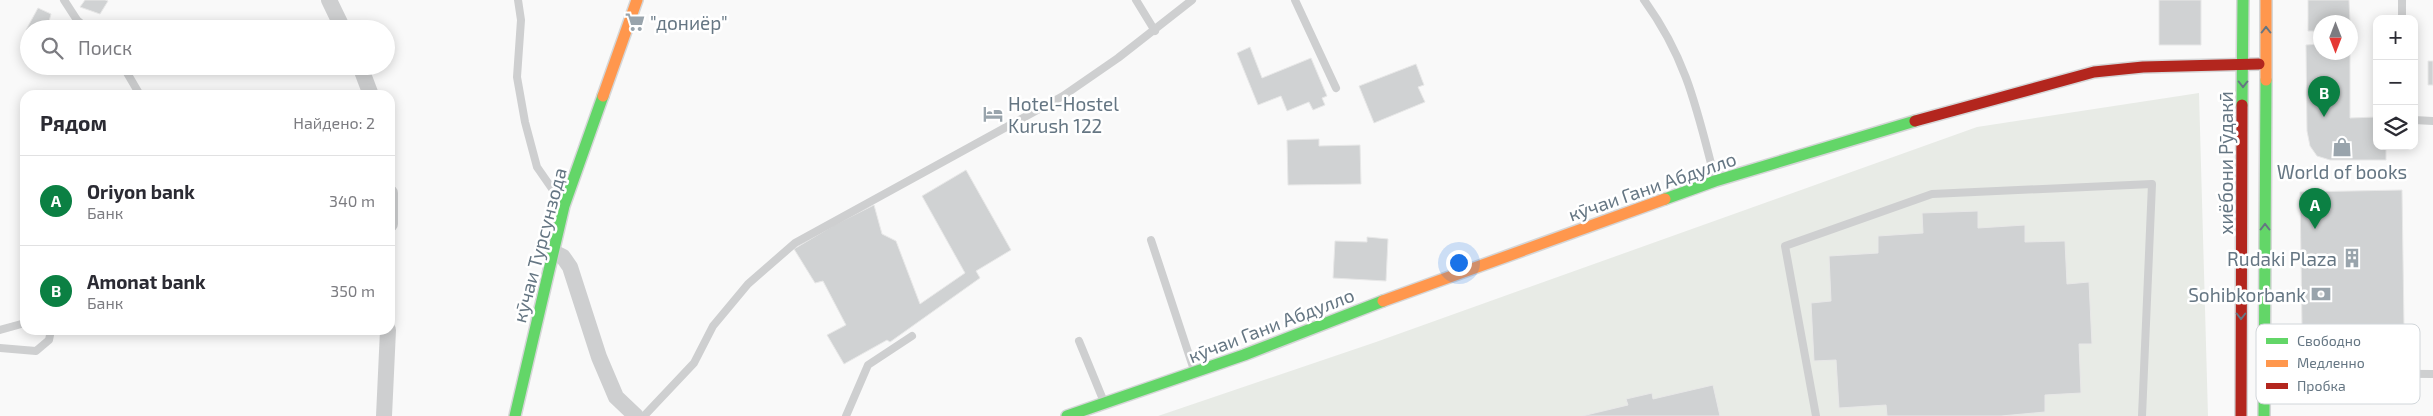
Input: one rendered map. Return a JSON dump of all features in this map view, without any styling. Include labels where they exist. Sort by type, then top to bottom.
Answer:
[{"type":"main road","name":"кӯчаи Турсунзода","points":[[515,416],[564,206],[636,0]]},
{"type":"main road","name":"хиёбони Рӯдакӣ","points":[[2241,416],[2243,0]]},
{"type":"main road","points":[[2264,324],[2266,0]]},
{"type":"main road","name":"кӯчаи Гани Абдулло","points":[[1067,416],[1195,372],[1428,283],[1715,181],[1912,122],[2094,72],[2143,67],[2266,64]]},
{"type":"street","points":[[329,0],[338,20]]},
{"type":"street","points":[[363,75],[369,90]]},
{"type":"street","points":[[553,252],[563,257],[570,267],[599,357],[616,396],[636,416]]},
{"type":"street","points":[[384,416],[388,335]]},
{"type":"street","points":[[2241,373],[2256,373]]},
{"type":"lane","points":[[64,0],[77,20]]},
{"type":"lane","points":[[518,0],[521,20],[517,77],[525,122],[537,167],[564,206]]},
{"type":"lane","points":[[1136,0],[1155,31]]},
{"type":"lane","points":[[644,416],[694,363],[714,326],[748,284],[795,243],[1063,96],[1155,31],[1192,0]]},
{"type":"lane","points":[[1295,0],[1336,88]]},
{"type":"lane","points":[[1644,0],[1667,34],[1683,65],[1696,105],[1715,181]]},
{"type":"lane","points":[[2402,0],[2402,15]]},
{"type":"lane","points":[[128,75],[137,90]]},
{"type":"lane","points":[[2418,120],[2433,121]]},
{"type":"lane","points":[[1816,416],[1785,246],[1932,194],[2152,184],[2142,416]]},
{"type":"lane","points":[[1151,240],[1195,372]]},
{"type":"lane","points":[[0,330],[20,324]]},
{"type":"lane","points":[[0,348],[36,351],[49,340],[50,335]]},
{"type":"lane","points":[[846,416],[868,365],[912,336]]},
{"type":"lane","points":[[1079,342],[1105,404]]},
{"type":"lane","points":[[2420,374],[2433,374]]},
{"type":"shaded area","points":[[2199,93],[2208,416],[1158,416],[1376,342],[1977,127]]},
{"type":"building","points":[[85,0],[108,1],[100,14],[80,7]]},
{"type":"building","points":[[2159,0],[2201,0],[2201,45],[2159,45]]},
{"type":"building","points":[[2308,0],[2349,0],[2350,15],[2313,15],[2313,31],[2308,31]]},
{"type":"building","points":[[38,8],[51,14],[49,20],[31,20]]},
{"type":"building","points":[[2313,44],[2313,60],[2350,60],[2350,118],[2373,117],[2373,150],[2386,150],[2386,160],[2330,160],[2317,156],[2310,146],[2307,131],[2306,45]]},
{"type":"building","points":[[1250,47],[1262,78],[1311,58],[1327,96],[1322,98],[1325,105],[1313,110],[1309,102],[1287,111],[1281,96],[1258,105],[1237,53]]},
{"type":"building","points":[[2428,61],[2433,61],[2433,85],[2428,85]]},
{"type":"building","points":[[1416,64],[1424,85],[1418,87],[1425,102],[1374,123],[1359,86]]},
{"type":"building","points":[[1319,139],[1319,146],[1360,145],[1361,184],[1288,185],[1287,140]]},
{"type":"building","points":[[966,170],[1011,250],[976,271],[980,278],[890,342],[887,340],[844,364],[827,335],[846,325],[823,281],[815,283],[794,249],[836,224],[874,205],[882,234],[896,241],[920,304],[965,273],[922,196]]},
{"type":"building","name":"Rudaki Plaza","points":[[2402,190],[2404,324],[2302,324],[2300,192]]},
{"type":"building","points":[[1978,211],[1978,228],[2025,225],[2025,242],[2065,241],[2067,284],[2089,282],[2092,344],[2079,344],[2081,393],[2045,395],[2045,412],[2001,416],[1887,416],[1886,405],[1839,408],[1836,360],[1814,361],[1811,303],[1831,301],[1829,256],[1878,253],[1878,236],[1923,233],[1922,213]]},
{"type":"building","points":[[1367,237],[1388,239],[1386,281],[1333,278],[1335,241],[1367,242]]},
{"type":"building","points":[[1713,385],[1720,416],[1582,416],[1628,405],[1626,399],[1652,393],[1653,399]]},
{"type":"traffic: fast","points":[[2242,105],[2243,0]]},
{"type":"traffic: fast","points":[[2265,324],[2266,80]]},
{"type":"traffic: fast","points":[[515,416],[564,206],[603,96]]},
{"type":"traffic: fast","points":[[1665,199],[1715,181],[1915,121]]},
{"type":"traffic: fast","points":[[1067,416],[1244,355],[1383,301]]},
{"type":"traffic: fast","points":[[2264,404],[2264,416]]},
{"type":"traffic: slow","points":[[603,96],[637,0]]},
{"type":"traffic: slow","points":[[2266,0],[2266,80]]},
{"type":"traffic: slow","points":[[1383,301],[1665,199]]},
{"type":"traffic: jam","points":[[1915,121],[2094,72],[2143,67],[2259,64]]},
{"type":"traffic: jam","points":[[2241,416],[2242,105]]},
{"type":"place","name":"\"дониёр\"","points":[[635,22]]},
{"type":"place","name":"Hotel-Hostel Kurush 122","points":[[993,114]]},
{"type":"place","name":"Amonat bank","points":[[2324,117]]},
{"type":"place","name":"World of books","points":[[2342,147]]},
{"type":"place","name":"Oriyon bank","points":[[2315,229]]},
{"type":"place","name":"Rudaki Plaza","points":[[2352,258]]},
{"type":"place","name":"Sohibkorbank","points":[[2321,294]]}]
